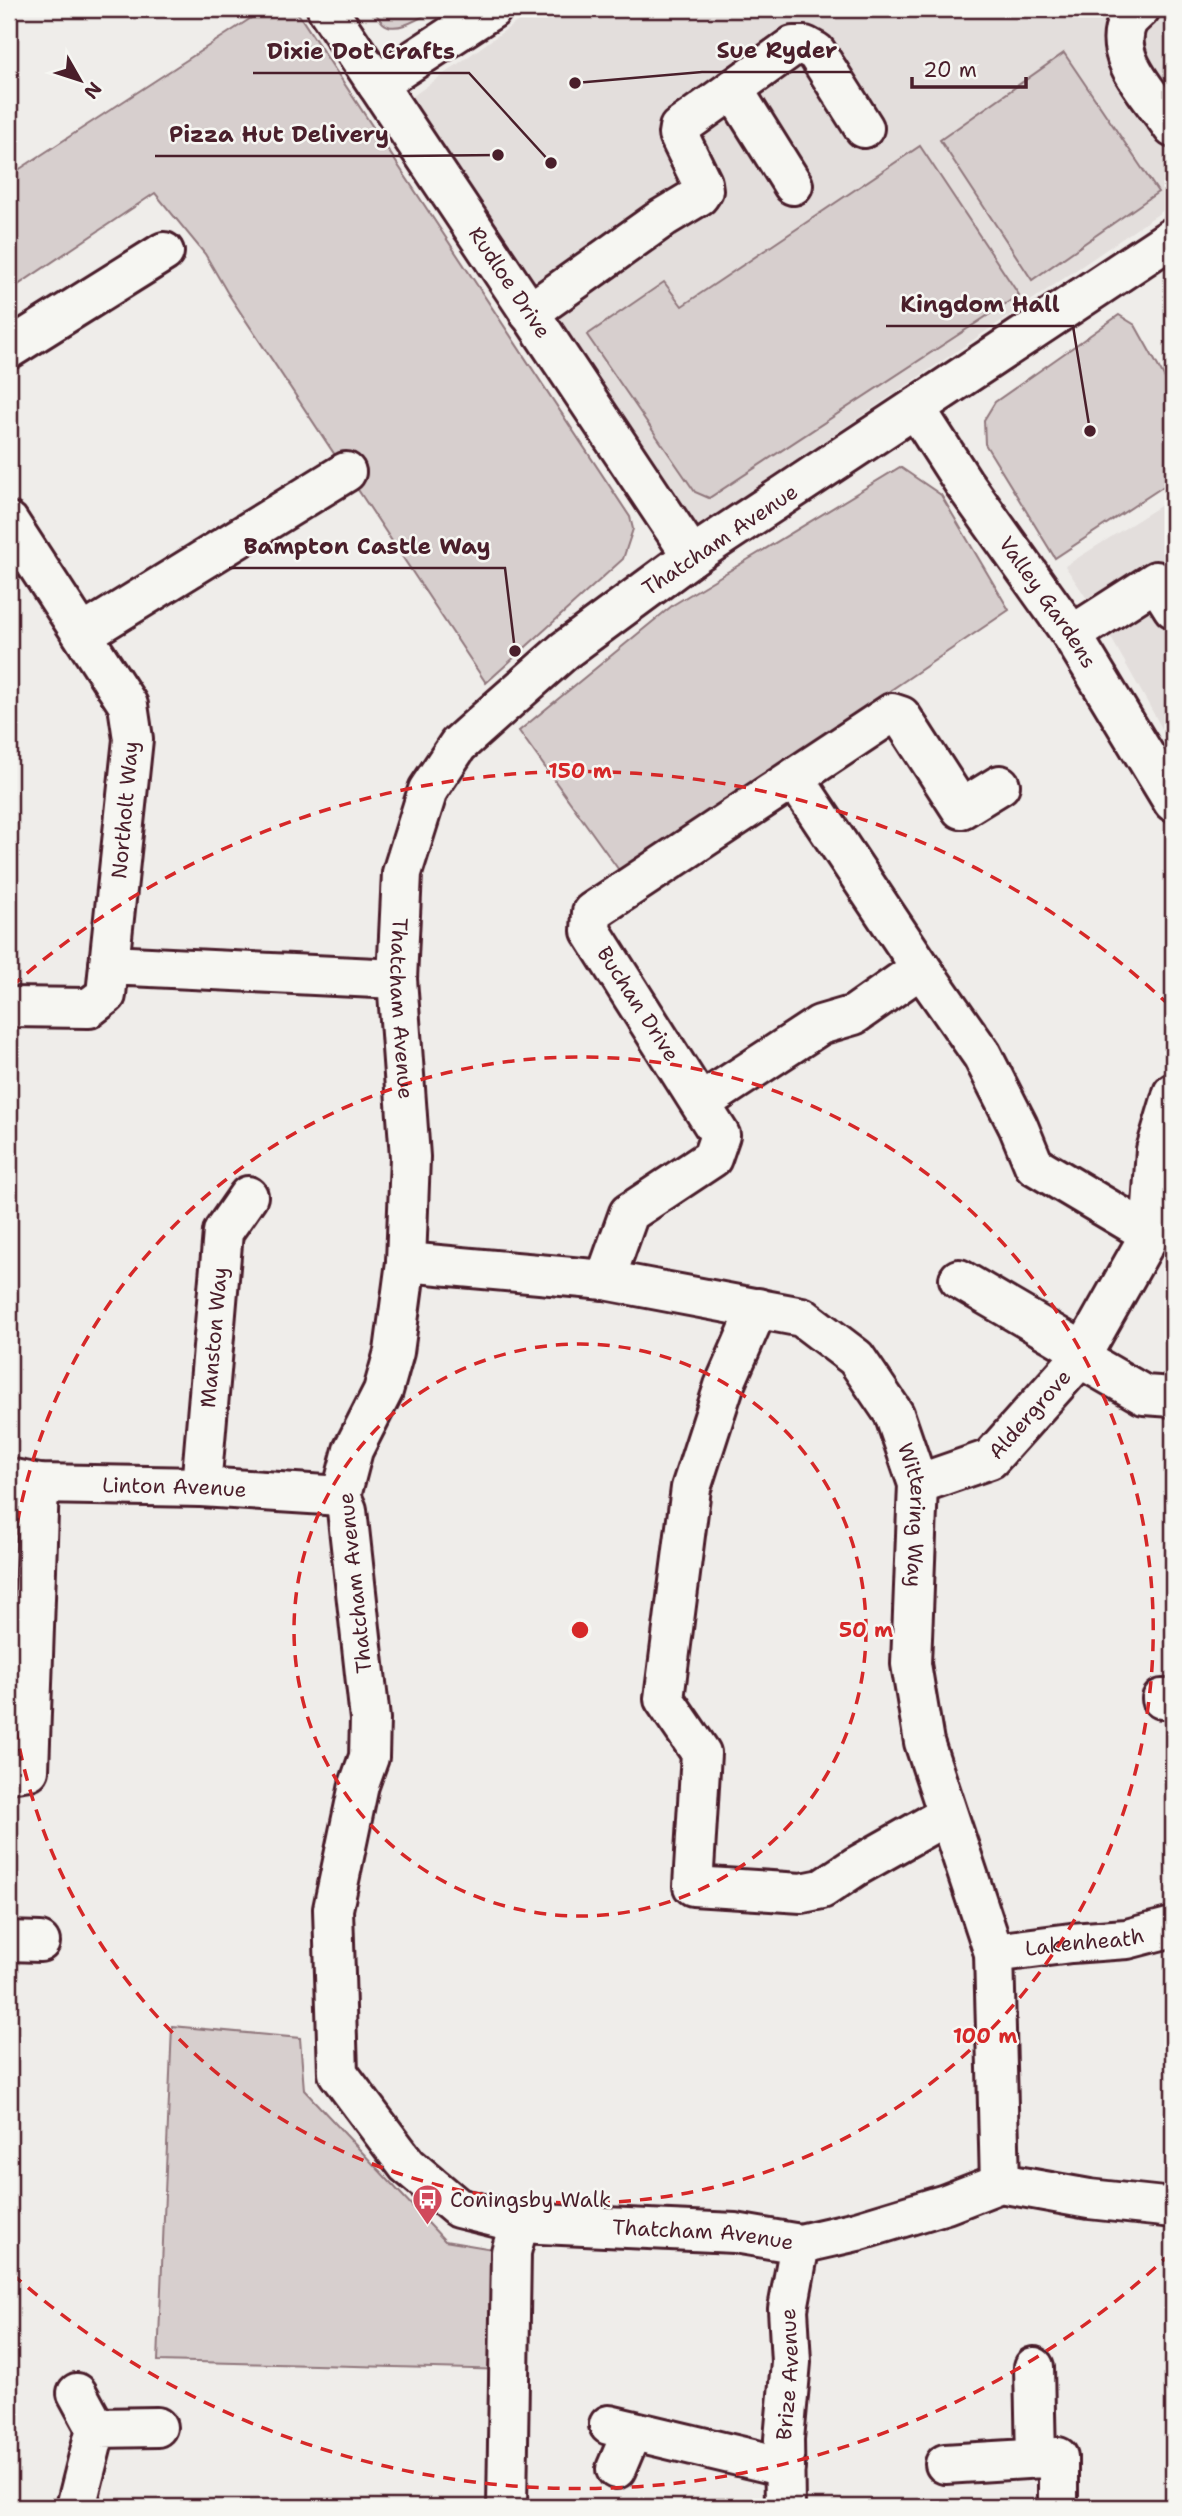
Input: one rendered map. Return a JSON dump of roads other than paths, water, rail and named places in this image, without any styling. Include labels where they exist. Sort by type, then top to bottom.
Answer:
[{"type":"street","name":"Rudloe Drive","points":[[327,9],[692,556]]},
{"type":"street","points":[[377,84],[492,9]]},
{"type":"street","points":[[1140,9],[1128,21],[1123,49],[1139,82],[1172,124]]},
{"type":"street","points":[[529,313],[699,196],[703,190],[702,183],[678,134],[678,128],[782,52],[793,46],[805,46],[816,52],[864,128]]},
{"type":"street","points":[[733,89],[793,185]]},
{"type":"street","name":"Thatcham Avenue","points":[[1173,237],[692,556],[565,650],[458,745],[428,790],[402,873],[397,979],[410,1157],[406,1262],[394,1352],[383,1391],[353,1450],[341,1496],[347,1510],[370,1719],[369,1757],[359,1785],[333,1909],[338,2073],[407,2165],[458,2208],[519,2223],[735,2233],[800,2244],[857,2231],[1000,2183],[1089,2199],[1173,2208]]},
{"type":"street","points":[[9,349],[164,252]]},
{"type":"street","name":"Valley Gardens","points":[[916,409],[963,482],[1072,635],[1173,802]]},
{"type":"street","points":[[82,634],[346,472]]},
{"type":"street","name":"Northolt Way","points":[[9,522],[128,705],[133,739],[106,995],[89,1008],[9,1007]]},
{"type":"street","points":[[1072,635],[1156,582],[1173,608]]},
{"type":"street","name":"Buchan Drive","points":[[604,1280],[629,1213],[712,1158],[720,1135],[591,931],[592,912],[892,713],[901,716],[961,809],[1000,785]]},
{"type":"street","points":[[795,779],[982,1055],[1018,1126],[1034,1165],[1150,1234]]},
{"type":"street","points":[[109,965],[397,979]]},
{"type":"street","points":[[701,1103],[820,1025],[854,1015],[921,968]]},
{"type":"street","points":[[958,1279],[1082,1355],[1150,1234],[1173,1093]]},
{"type":"street","name":"Manston Way","points":[[201,1487],[223,1232],[248,1196]]},
{"type":"street","name":"Wittering Way","points":[[406,1262],[604,1280],[802,1317],[856,1358],[894,1414],[918,1484],[911,1664],[924,1742],[994,1954],[1000,2183]]},
{"type":"street","points":[[758,1308],[724,1386],[691,1488],[664,1699],[701,1753],[693,1886],[802,1893],[822,1889],[855,1867],[947,1815]]},
{"type":"street","name":"Aldergrove","points":[[918,1484],[990,1458],[1082,1355],[1144,1395],[1173,1396]]},
{"type":"street","points":[[9,1773],[29,1770],[24,1481]]},
{"type":"street","name":"Linton Avenue","points":[[24,1481],[201,1487],[341,1496]]},
{"type":"street","name":"Lakenheath","points":[[994,1954],[1071,1942],[1126,1939],[1173,1927]]},
{"type":"street","points":[[507,2507],[511,2252],[519,2223]]},
{"type":"street","name":"Brize Avenue","points":[[785,2507],[784,2439],[791,2362],[788,2309],[800,2244]]},
{"type":"street","points":[[1034,2367],[1036,2458]]},
{"type":"street","points":[[76,2507],[96,2428],[77,2393]]},
{"type":"street","points":[[96,2428],[158,2427]]},
{"type":"street","points":[[616,2469],[621,2428],[785,2467]]},
{"type":"street","points":[[945,2464],[1058,2457],[1058,2507]]},
{"type":"place","name":"Sue Ryder","points":[[575,83]]},
{"type":"place","name":"Pizza Hut Delivery","points":[[498,155]]},
{"type":"place","name":"Dixie Dot Crafts","points":[[551,163]]},
{"type":"place","name":"Kingdom Hall","points":[[1090,431]]},
{"type":"place","name":"Bampton Castle Way","points":[[515,651]]},
{"type":"place","name":"Coningsby Walk","points":[[427,2227]]}]
